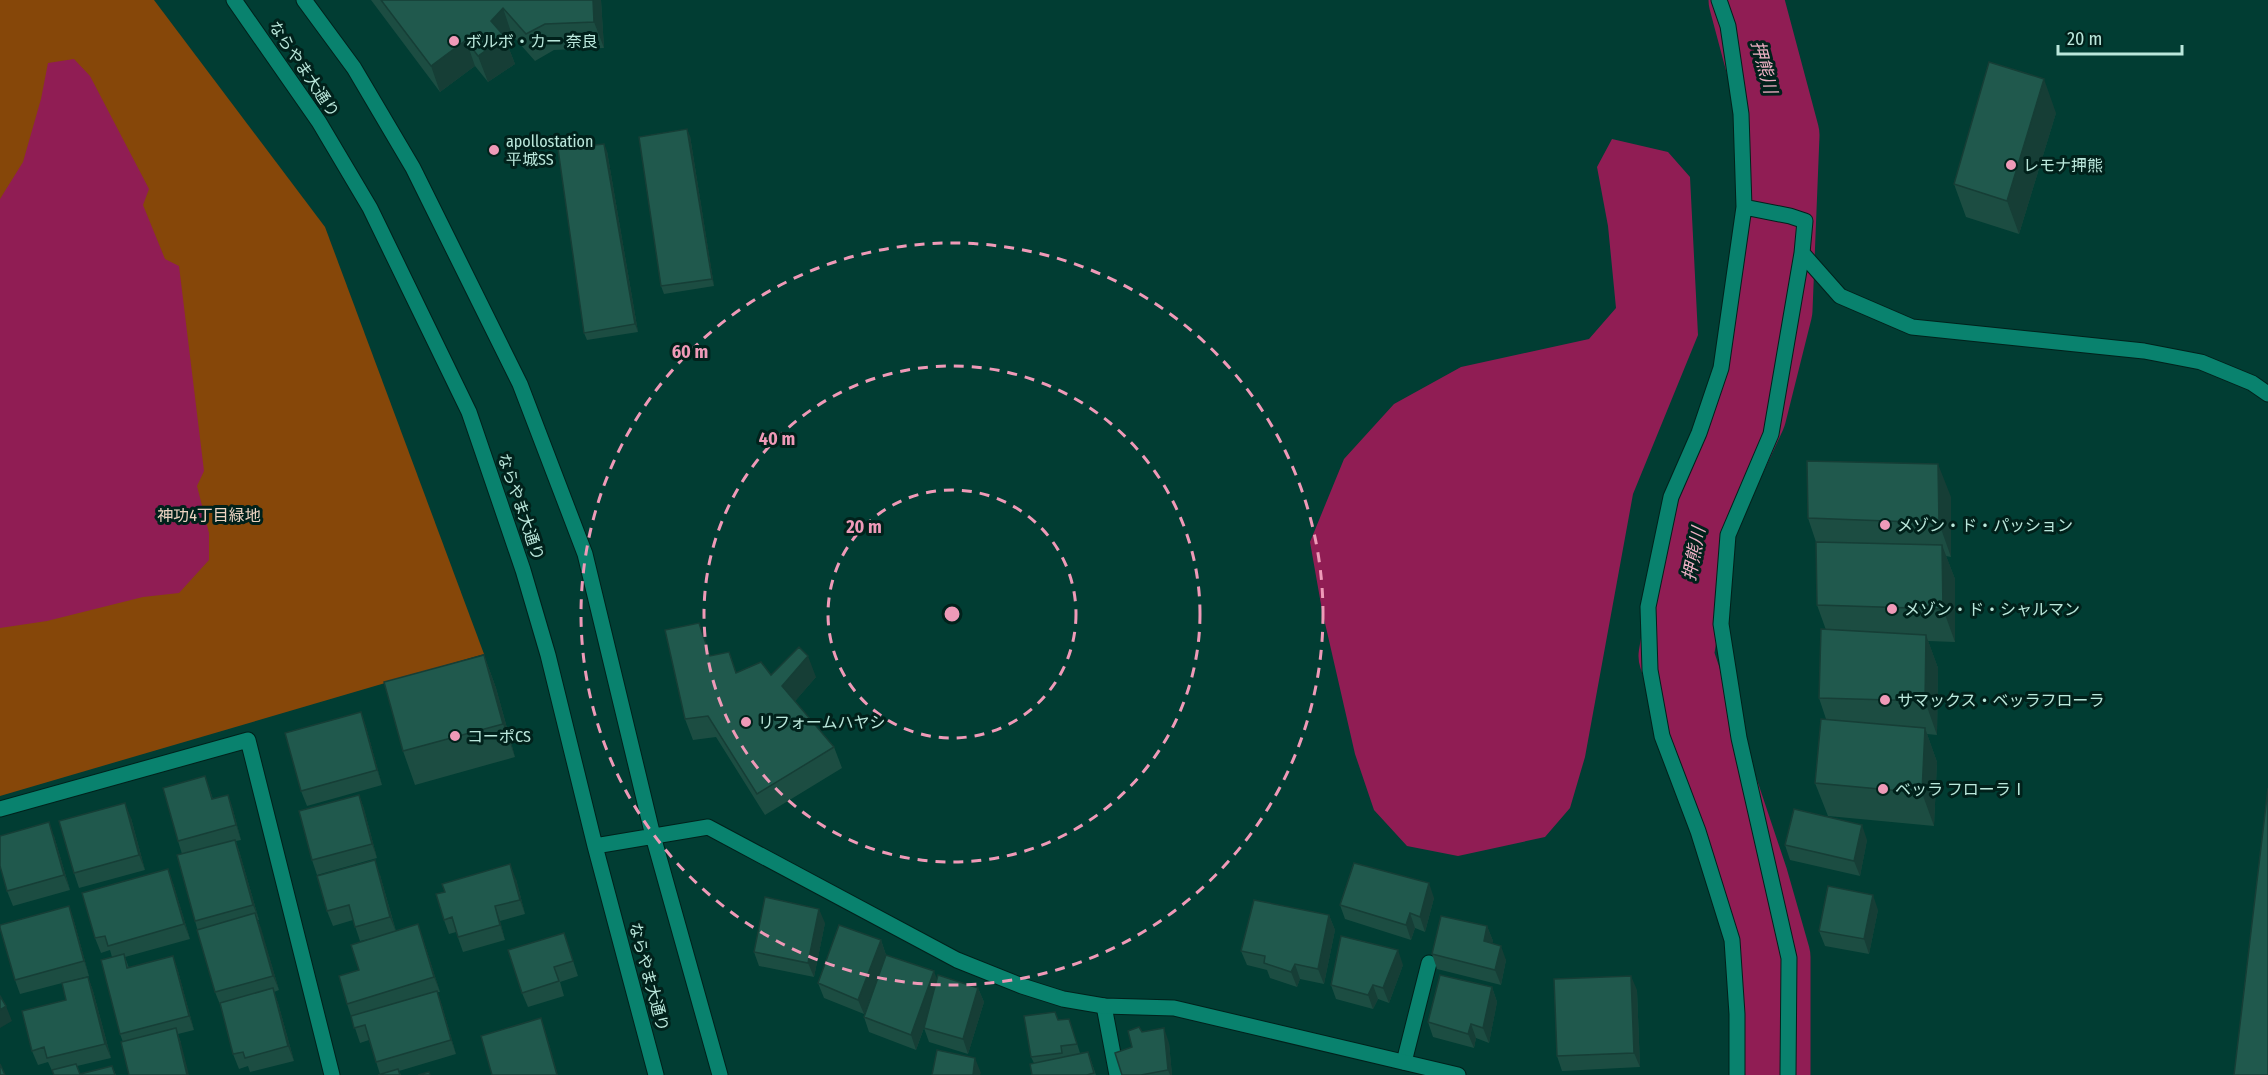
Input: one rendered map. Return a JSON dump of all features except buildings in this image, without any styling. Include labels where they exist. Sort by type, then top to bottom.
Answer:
[{"type":"street","name":"ならやま大通り","points":[[234,0],[319,122],[370,208],[469,412],[523,570],[548,655],[595,846],[656,1075]]},
{"type":"street","points":[[304,0],[354,68],[413,168],[520,384],[585,554],[653,836],[720,1075]]},
{"type":"street","points":[[1719,0],[1728,26],[1741,114],[1744,207],[1721,368],[1699,433],[1671,497],[1648,607],[1650,670],[1662,736],[1698,831],[1732,940],[1737,1014],[1737,1075]]},
{"type":"street","points":[[1744,207],[1805,221],[1802,254],[1771,434],[1728,535],[1721,624],[1739,738],[1789,958],[1788,1075]]},
{"type":"street","points":[[1802,254],[1840,296],[1912,327],[2156,353],[2201,362],[2252,383],[2268,394]]},
{"type":"street","points":[[0,809],[248,740],[332,1075]]},
{"type":"street","points":[[595,846],[708,827],[957,960],[1022,986],[1063,999],[1104,1006],[1174,1008],[1458,1075]]},
{"type":"street","points":[[1404,1062],[1429,963]]},
{"type":"street","points":[[1104,1006],[1117,1075]]},
{"type":"green space","name":"神功4丁目緑地","points":[[0,0],[154,0],[325,227],[484,654],[0,796]]},
{"type":"shaded area","points":[[74,59],[90,76],[149,189],[143,205],[165,259],[179,266],[204,471],[197,486],[209,533],[209,560],[179,593],[143,597],[47,621],[0,628],[0,199],[23,162],[41,99],[48,63]]},
{"type":"shaded area","points":[[1612,139],[1668,152],[1690,177],[1698,335],[1633,494],[1585,757],[1570,808],[1545,837],[1458,856],[1407,846],[1374,810],[1355,754],[1322,610],[1310,542],[1344,459],[1394,404],[1461,367],[1589,339],[1616,308],[1608,226],[1597,167]]},
{"type":"waterway","name":"押熊川","points":[[1746,0],[1782,135],[1775,310],[1749,414],[1697,527],[1676,656],[1751,880],[1773,957],[1773,1075]]},
{"type":"place","name":"ボルボ・カー 奈良","points":[[454,41]]},
{"type":"place","name":"apollostation 平城SS","points":[[494,150]]},
{"type":"place","name":"レモナ押熊","points":[[2011,165]]},
{"type":"place","name":"メゾン・ド・パッション","points":[[1885,525]]},
{"type":"place","name":"メゾン・ド・シャルマン","points":[[1892,609]]},
{"type":"place","name":"サマックス・ベッラフローラ","points":[[1885,700]]},
{"type":"place","name":"リフォームハヤシ","points":[[746,722]]},
{"type":"place","name":"コーポCS","points":[[455,736]]},
{"type":"place","name":"ベッラ フローラⅠ","points":[[1883,789]]}]
